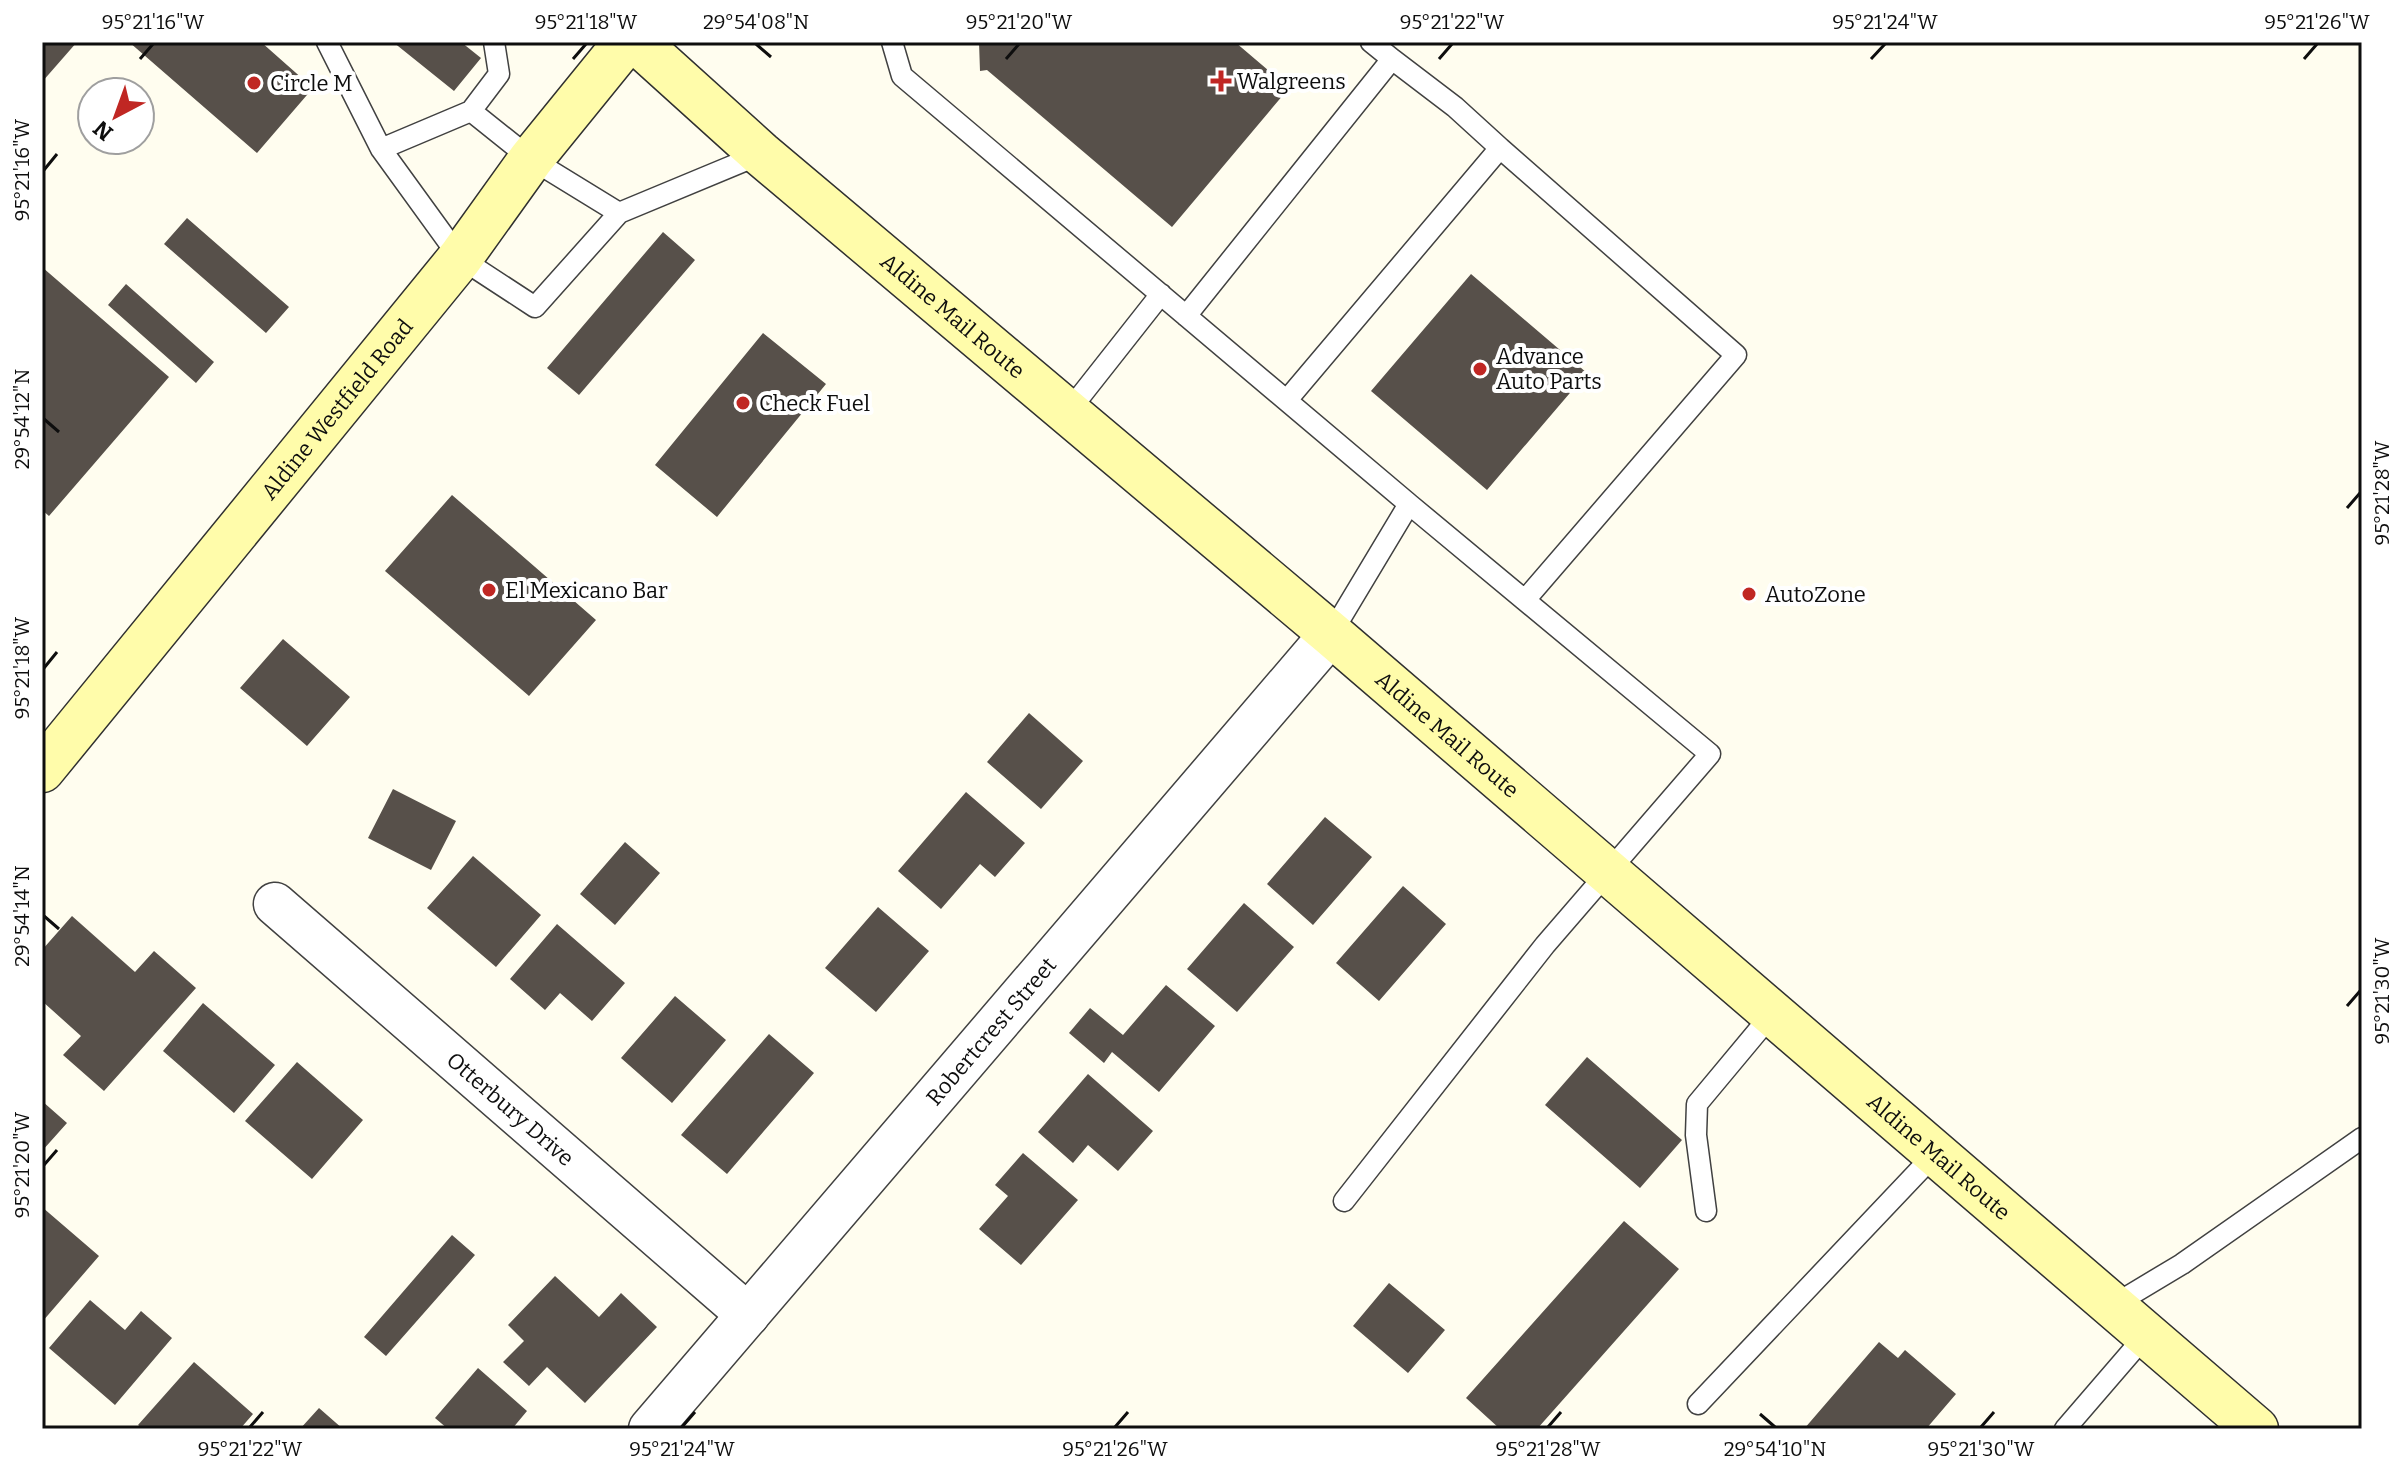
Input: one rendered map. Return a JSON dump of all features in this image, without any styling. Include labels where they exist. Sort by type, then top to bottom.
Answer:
[{"type":"main road","name":"Aldine Westfield Road","points":[[42,770],[460,258],[531,159],[626,42]]},
{"type":"main road","name":"Aldine Mail Route","points":[[637,42],[761,154],[1331,634],[2256,1429]]},
{"type":"street","name":"Robertcrest Street","points":[[650,1429],[1331,634]]},
{"type":"street","name":"Otterbury Drive","points":[[275,904],[748,1315]]},
{"type":"lane","points":[[327,42],[381,149],[460,258],[535,307],[619,213],[761,154]]},
{"type":"lane","points":[[381,149],[471,111],[499,74],[494,42]]},
{"type":"lane","points":[[892,42],[902,76],[1710,754],[1545,945],[1344,1201]]},
{"type":"lane","points":[[1371,42],[1455,107],[1736,355],[1525,600]]},
{"type":"lane","points":[[1186,316],[1392,59]]},
{"type":"lane","points":[[471,111],[531,159],[619,213]]},
{"type":"lane","points":[[1287,400],[1500,148]]},
{"type":"lane","points":[[1068,412],[1161,294]]},
{"type":"lane","points":[[1331,634],[1409,504]]},
{"type":"lane","points":[[1706,1211],[1696,1135],[1697,1104],[1772,1014]]},
{"type":"lane","points":[[2112,1306],[2182,1264],[2362,1138]]},
{"type":"lane","points":[[1698,1404],[1934,1155]]},
{"type":"lane","points":[[2065,1429],[2146,1335]]},
{"type":"building","points":[[42,42],[77,42],[42,82]]},
{"type":"building","points":[[129,42],[261,42],[313,88],[257,153]]},
{"type":"building","points":[[393,42],[461,42],[481,58],[454,91]]},
{"type":"building","name":"Walgreens","points":[[979,42],[1235,42],[1289,88],[1172,227],[987,70],[980,71]]},
{"type":"building","points":[[187,218],[289,307],[266,333],[164,244]]},
{"type":"building","points":[[663,232],[695,260],[579,395],[547,368]]},
{"type":"building","points":[[42,267],[169,377],[49,516],[42,510]]},
{"type":"building","points":[[1471,274],[1587,373],[1487,490],[1371,391]]},
{"type":"building","points":[[126,284],[214,362],[196,383],[108,305]]},
{"type":"building","points":[[763,333],[826,384],[717,517],[655,465]]},
{"type":"building","points":[[452,495],[596,620],[529,696],[385,571]]},
{"type":"building","points":[[283,639],[350,697],[307,746],[240,688]]},
{"type":"building","points":[[1029,713],[1083,761],[1041,809],[987,762]]},
{"type":"building","points":[[393,789],[456,821],[431,870],[368,838]]},
{"type":"building","points":[[966,792],[1025,843],[995,877],[980,864],[941,909],[898,871]]},
{"type":"building","points":[[1325,817],[1372,857],[1313,925],[1267,884]]},
{"type":"building","points":[[625,842],[660,873],[615,925],[580,894]]},
{"type":"building","points":[[473,856],[541,915],[496,967],[427,908]]},
{"type":"building","points":[[1403,886],[1446,924],[1379,1001],[1336,963]]},
{"type":"building","points":[[1244,903],[1294,947],[1237,1012],[1187,969]]},
{"type":"building","points":[[878,907],[929,951],[876,1012],[825,968]]},
{"type":"building","points":[[72,916],[135,972],[154,951],[196,988],[104,1091],[63,1055],[81,1036],[42,1001],[42,950]]},
{"type":"building","points":[[557,924],[625,983],[592,1021],[560,993],[545,1010],[510,979]]},
{"type":"building","points":[[1166,985],[1215,1026],[1159,1092],[1112,1052],[1104,1063],[1069,1033],[1090,1008],[1123,1035]]},
{"type":"building","points":[[675,996],[726,1040],[672,1103],[621,1058]]},
{"type":"building","points":[[203,1003],[275,1065],[234,1113],[163,1051]]},
{"type":"building","points":[[769,1034],[814,1073],[727,1174],[681,1135]]},
{"type":"building","points":[[1587,1057],[1682,1140],[1640,1188],[1545,1105]]},
{"type":"building","points":[[297,1062],[363,1120],[312,1179],[245,1121]]},
{"type":"building","points":[[1088,1074],[1153,1131],[1118,1171],[1088,1145],[1073,1163],[1038,1132]]},
{"type":"building","points":[[42,1101],[67,1123],[42,1151]]},
{"type":"building","points":[[1023,1153],[1078,1200],[1021,1265],[979,1229],[1008,1196],[995,1185]]},
{"type":"building","points":[[42,1207],[99,1256],[42,1322]]},
{"type":"building","points":[[1624,1221],[1679,1269],[1537,1429],[1500,1429],[1466,1398]]},
{"type":"building","points":[[452,1235],[475,1255],[386,1356],[364,1337]]},
{"type":"building","points":[[555,1276],[599,1317],[621,1293],[657,1327],[585,1403],[547,1367],[529,1386],[503,1362],[524,1341],[508,1325]]},
{"type":"building","points":[[1389,1283],[1445,1330],[1408,1373],[1353,1326]]},
{"type":"building","points":[[90,1300],[125,1330],[141,1311],[172,1338],[115,1405],[49,1348]]},
{"type":"building","points":[[1879,1342],[1898,1358],[1905,1350],[1956,1394],[1926,1429],[1804,1429]]},
{"type":"building","points":[[194,1362],[253,1414],[240,1429],[143,1429],[138,1425]]},
{"type":"building","points":[[478,1368],[527,1411],[512,1429],[448,1429],[435,1418]]},
{"type":"building","points":[[319,1408],[343,1429],[300,1429]]},
{"type":"place","name":"Walgreens","points":[[1221,81]]},
{"type":"place","name":"Circle M","points":[[254,83]]},
{"type":"place","name":"Advance Auto Parts","points":[[1480,369]]},
{"type":"place","name":"Check Fuel","points":[[743,403]]},
{"type":"place","name":"El Mexicano Bar","points":[[489,590]]},
{"type":"place","name":"AutoZone","points":[[1749,594]]}]
